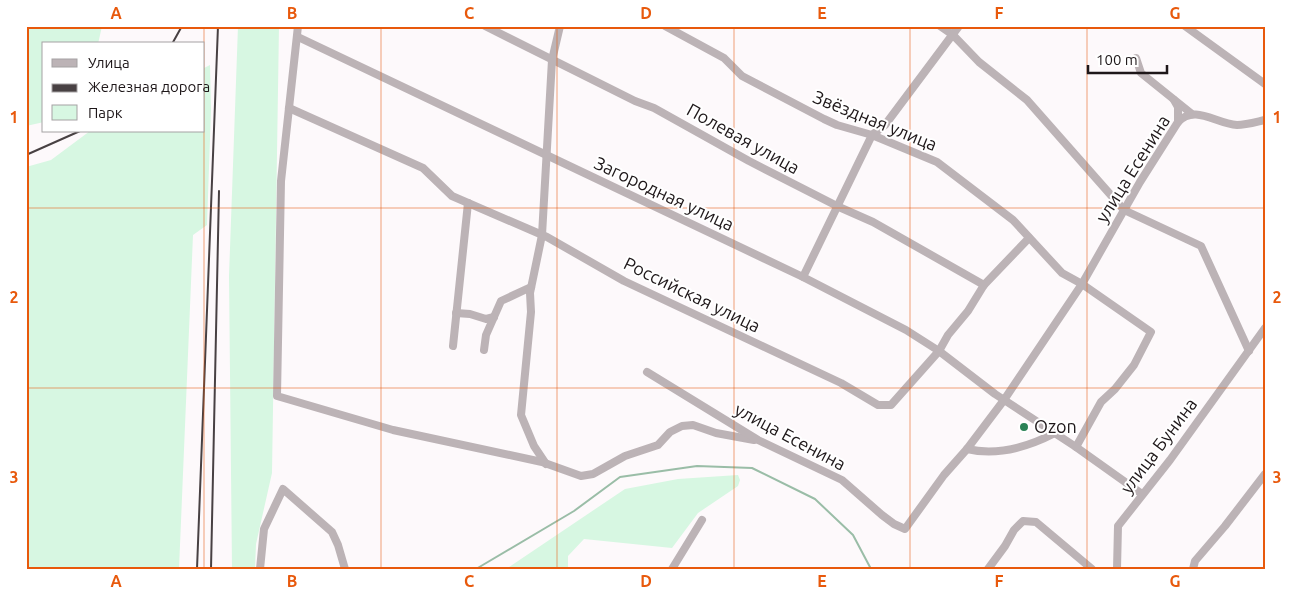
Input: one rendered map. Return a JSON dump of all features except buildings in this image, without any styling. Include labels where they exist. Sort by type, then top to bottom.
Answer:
[{"type":"street","points":[[298,26],[281,181],[277,396],[393,430],[546,464],[581,476],[593,474],[625,456],[658,445],[670,432],[682,426],[693,425],[716,433],[758,440]]},
{"type":"street","name":"Полевая улица","points":[[485,26],[635,101],[654,108],[749,161],[838,207],[873,222],[984,286]]},
{"type":"street","points":[[546,464],[534,446],[521,415],[532,287],[542,235],[552,60],[560,26]]},
{"type":"street","name":"Звёздная улица","points":[[665,26],[724,58],[742,76],[810,112],[837,125],[872,135],[937,162],[1013,220],[1062,273],[1082,284]]},
{"type":"street","points":[[940,26],[953,35],[979,62],[1027,100],[1124,210],[1201,246],[1249,351]]},
{"type":"street","points":[[803,277],[872,135],[885,125],[959,26]]},
{"type":"street","points":[[1185,26],[1265,84]]},
{"type":"street","name":"Загородная улица","points":[[298,37],[803,277],[906,330],[1004,400]]},
{"type":"street","points":[[1136,58],[1141,73],[1192,114]]},
{"type":"street","points":[[1173,98],[1178,107],[1178,122]]},
{"type":"street","name":"Российская улица","points":[[289,108],[423,168],[452,196],[542,235],[624,281],[841,383],[878,405],[891,405],[939,352],[948,335],[968,311],[984,286],[1029,238]]},
{"type":"street","name":"улица Есенина","points":[[646,372],[758,440],[842,480],[882,515],[905,529],[944,475],[967,449],[1004,400],[1082,284],[1140,182],[1178,122],[1184,116],[1192,114],[1235,125],[1265,120]]},
{"type":"street","points":[[454,346],[468,203]]},
{"type":"street","points":[[1076,447],[1101,402],[1115,390],[1134,365],[1151,332],[1082,284]]},
{"type":"street","points":[[484,350],[486,335],[501,301],[532,287]]},
{"type":"street","points":[[456,313],[470,314],[486,320],[494,317]]},
{"type":"street","name":"улица Бунина","points":[[1117,569],[1118,526],[1170,460],[1265,328]]},
{"type":"street","points":[[1004,400],[1076,447],[1142,494]]},
{"type":"street","points":[[967,449],[981,452],[1008,450],[1042,440],[1054,433]]},
{"type":"street","points":[[1193,569],[1195,561],[1265,474]]},
{"type":"street","points":[[260,569],[264,529],[283,489],[332,532],[345,569]]},
{"type":"street","points":[[672,569],[702,520]]},
{"type":"street","points":[[988,569],[1014,530],[1023,521],[1036,522],[1092,569]]},
{"type":"green space","points":[[26,26],[102,26],[98,42],[42,42],[42,122],[26,126]]},
{"type":"green space","points":[[238,26],[279,26],[272,473],[256,544],[255,569],[232,569],[229,276]]},
{"type":"green space","points":[[210,65],[211,110],[207,225],[193,235],[179,569],[26,569],[26,167],[51,160],[89,132],[205,132],[205,68]]},
{"type":"green space","points":[[738,475],[740,480],[738,486],[698,513],[672,548],[584,539],[568,556],[568,569],[506,569],[625,489],[678,479]]},
{"type":"waterway","points":[[476,569],[574,511],[620,477],[697,466],[752,468],[815,499],[853,535],[871,569]]},
{"type":"railway","points":[[173,42],[182,26]]},
{"type":"railway","points":[[197,569],[218,26]]},
{"type":"railway","points":[[26,155],[78,132]]},
{"type":"railway","points":[[211,569],[219,191]]},
{"type":"place","name":"Ozon","points":[[1024,427]]}]
